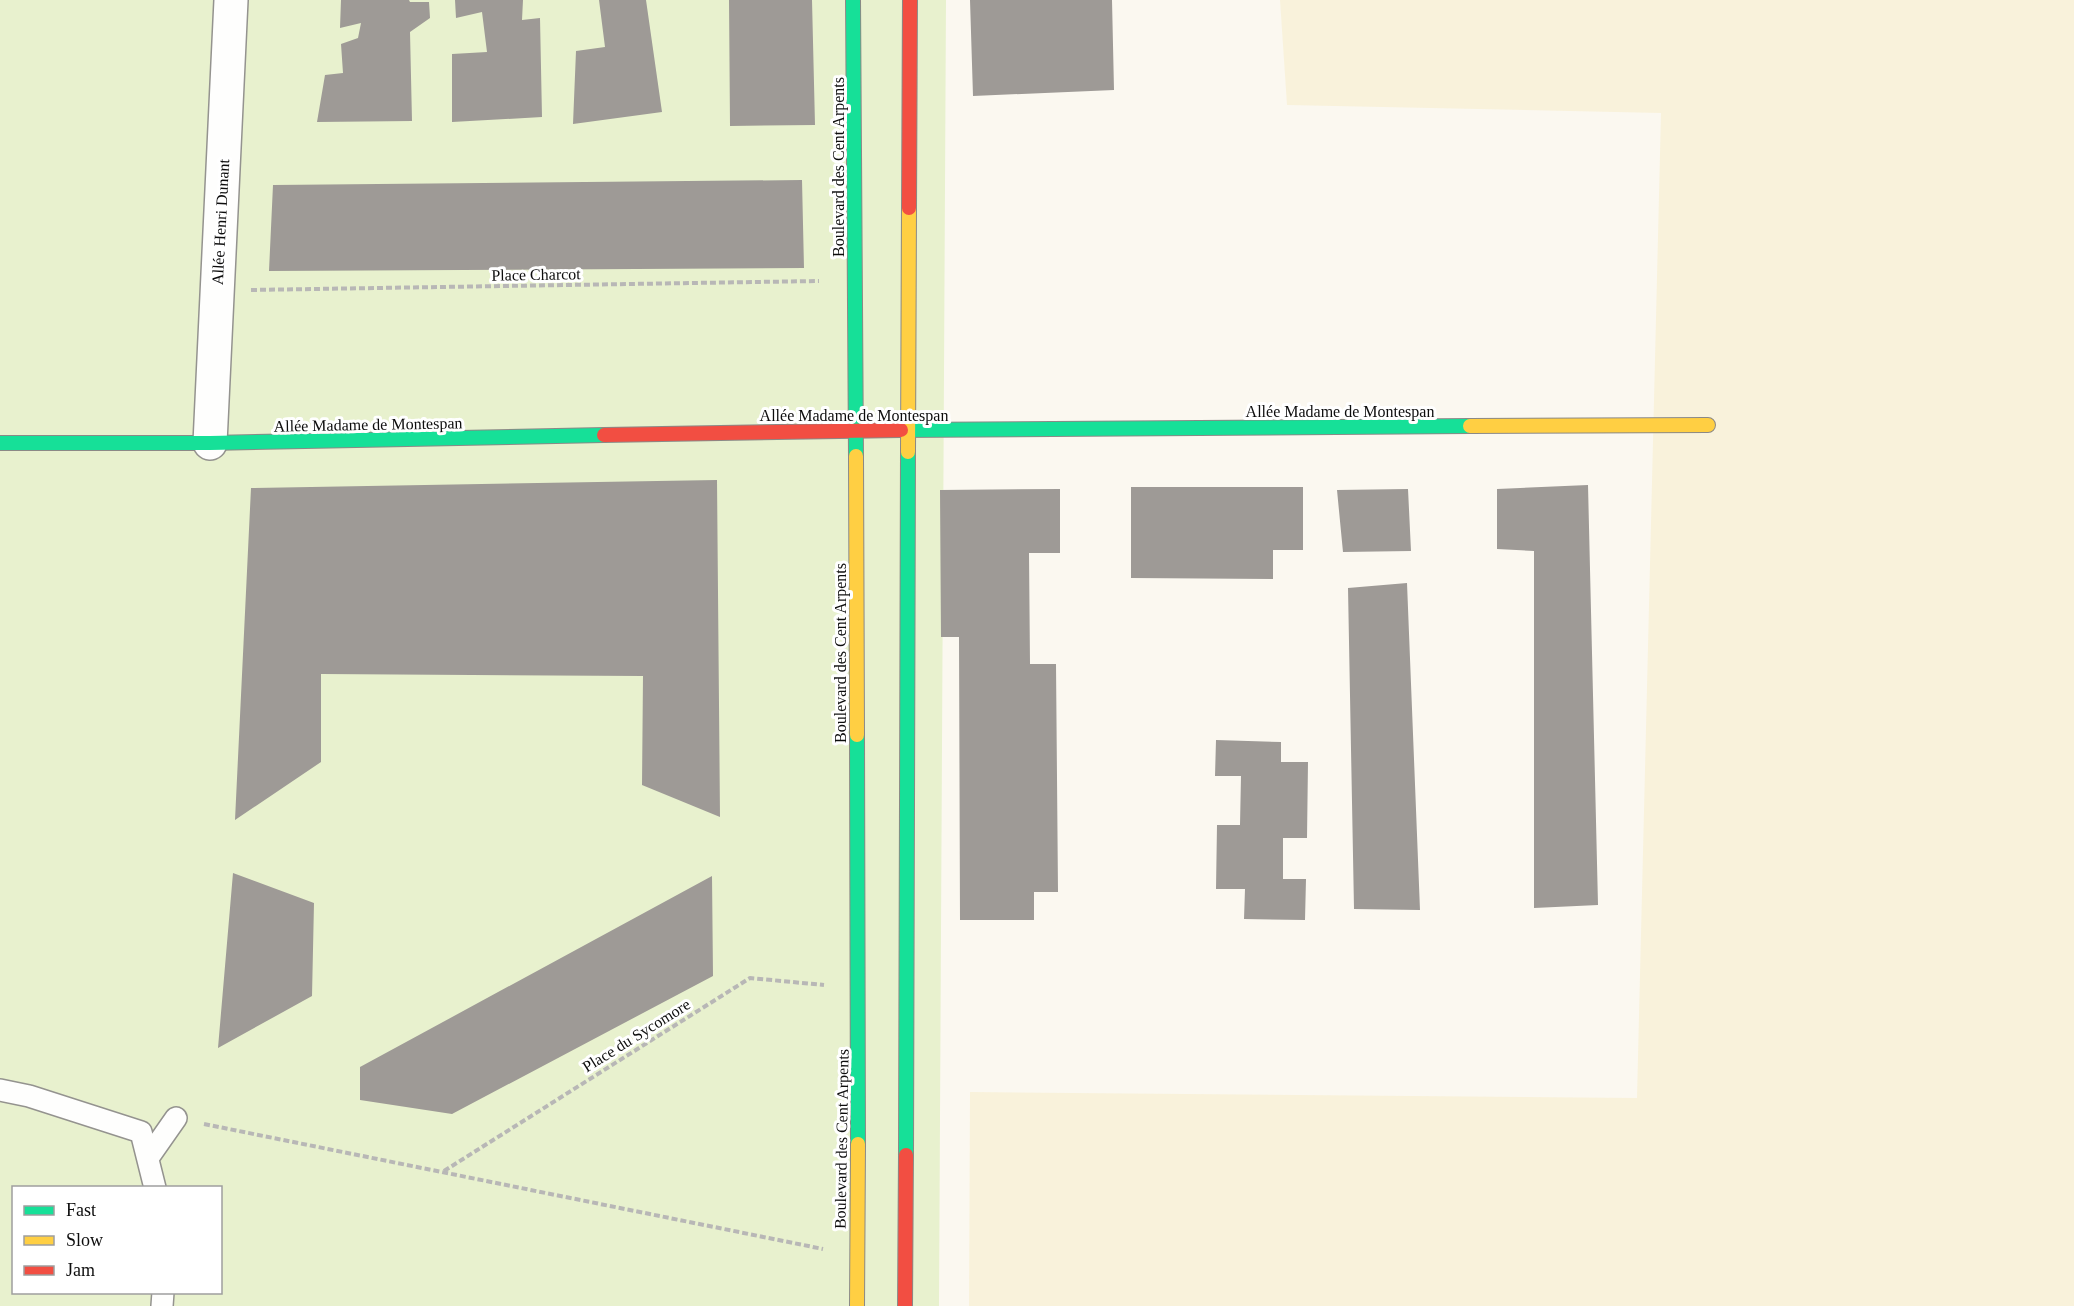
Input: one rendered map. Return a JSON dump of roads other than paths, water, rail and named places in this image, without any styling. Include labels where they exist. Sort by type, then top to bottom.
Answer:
[{"type":"street","name":"Allée Henri Dunant","points":[[210,443],[231,0]]},
{"type":"street","name":"Boulevard des Cent Arpents","points":[[853,0],[859,988],[856,1306]]},
{"type":"street","points":[[905,1306],[910,0]]},
{"type":"street","name":"Allée Madame de Montespan","points":[[0,443],[210,443],[855,430],[1708,425]]},
{"type":"lane","points":[[0,1090],[28,1096],[141,1132],[155,1186]]},
{"type":"lane","points":[[148,1158],[176,1118]]}]
